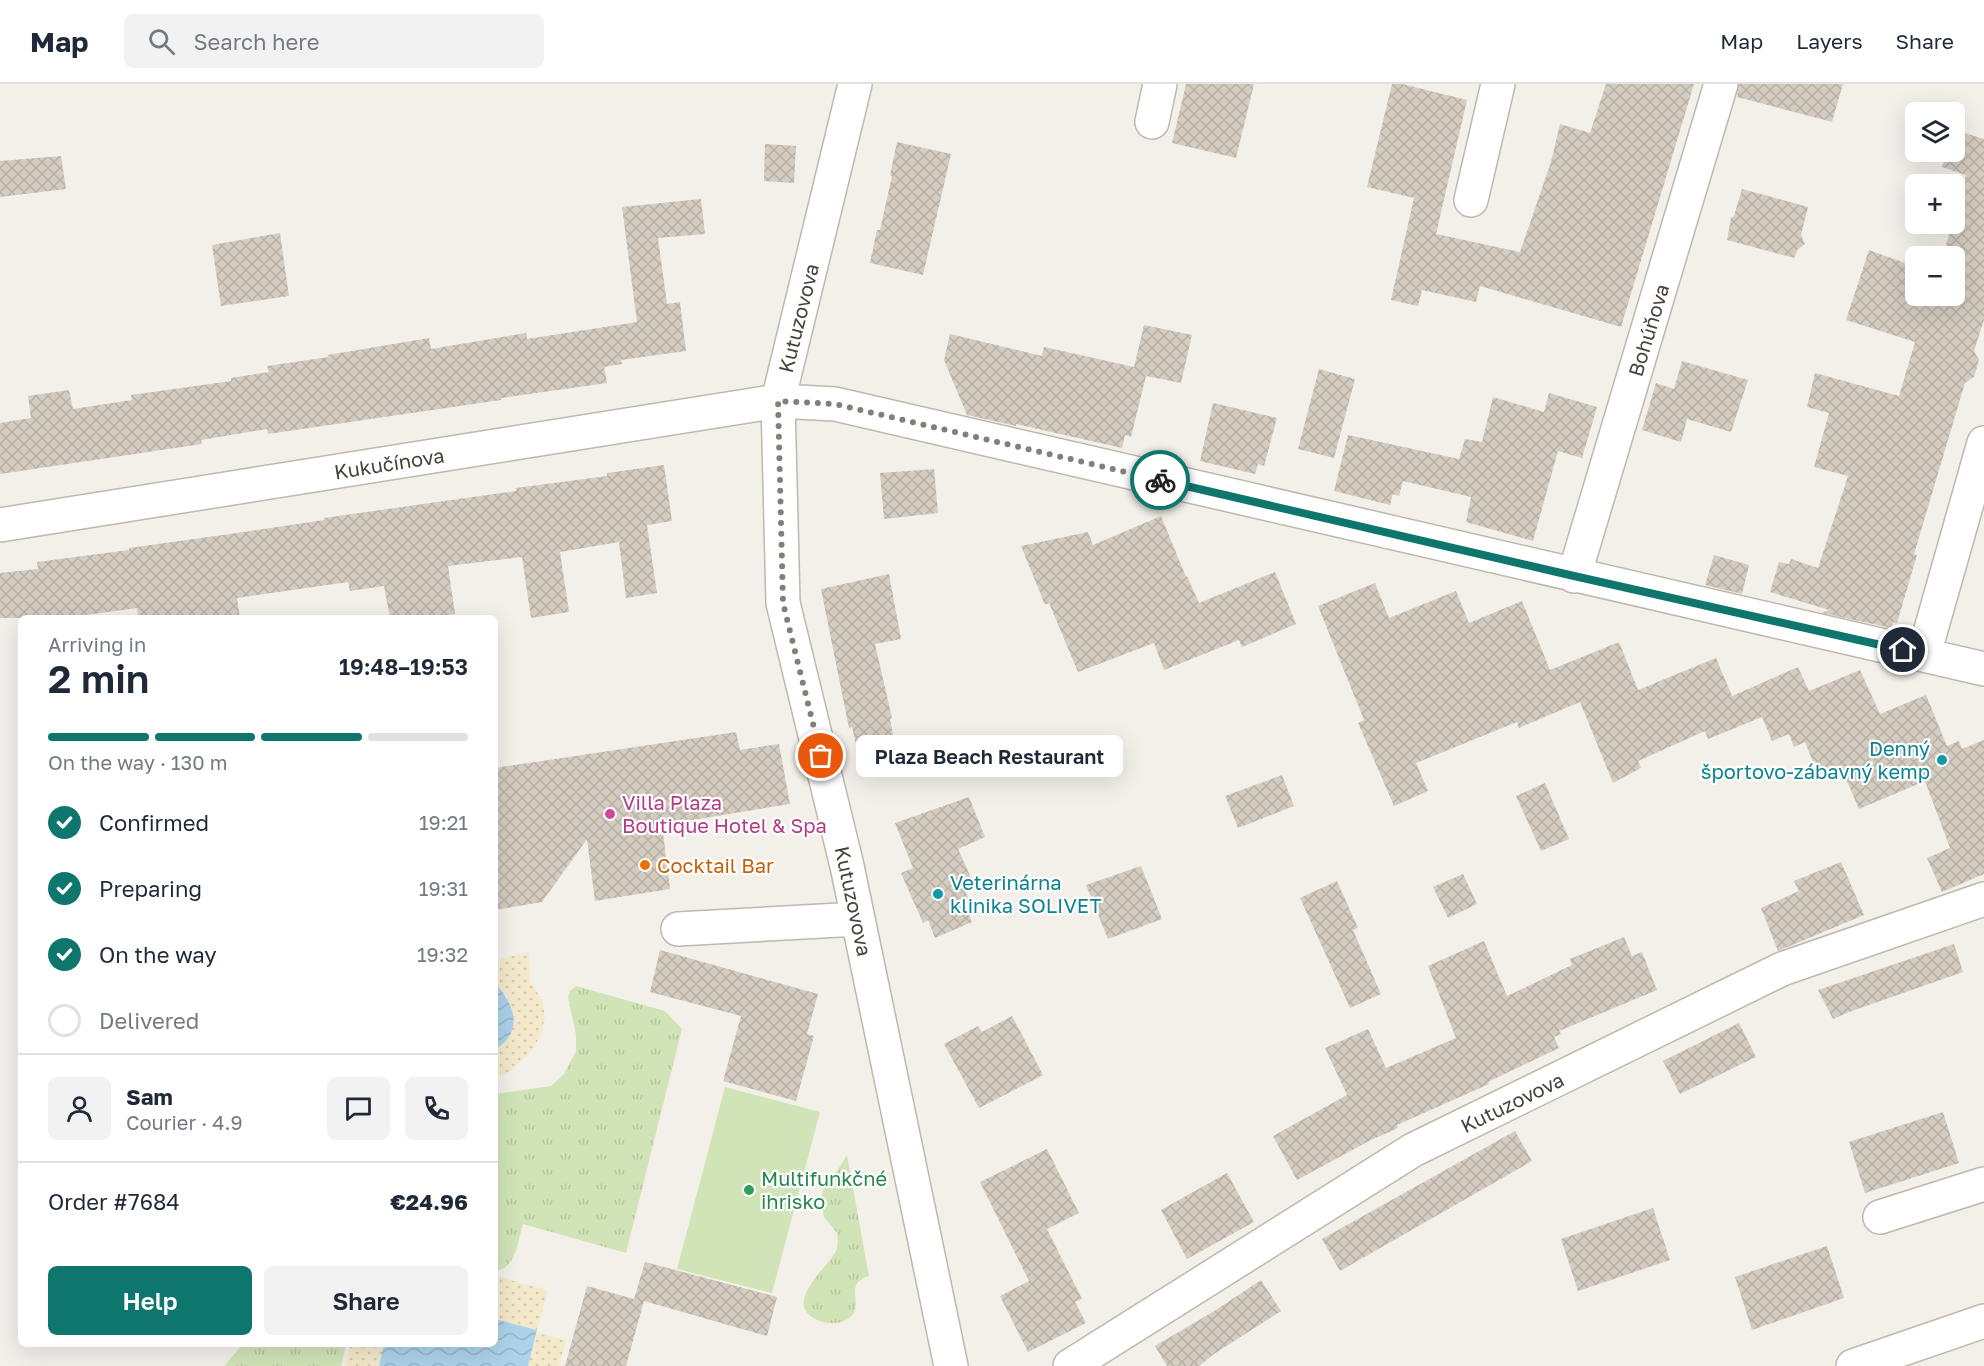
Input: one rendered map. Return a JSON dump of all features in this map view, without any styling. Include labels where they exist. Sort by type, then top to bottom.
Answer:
[{"type":"street","name":"Kutuzovova","points":[[855,84],[778,401],[783,603],[845,855],[951,1366]]},
{"type":"street","points":[[1152,122],[1160,84]]},
{"type":"street","points":[[1471,200],[1498,84]]},
{"type":"street","name":"Bohúňova","points":[[1574,576],[1721,84]]},
{"type":"street","name":"Kukučínova","points":[[0,525],[778,401],[835,404],[1984,669]]},
{"type":"street","points":[[1924,654],[1984,443]]},
{"type":"street","name":"Kutuzovova","points":[[1070,1366],[1413,1150],[1782,969],[1984,899]]},
{"type":"street","points":[[678,929],[858,919]]},
{"type":"street","points":[[1880,1216],[1984,1184]]},
{"type":"street","points":[[1853,1366],[1984,1321]]},
{"type":"green space","points":[[576,986],[665,1011],[682,1029],[626,1253],[523,1224],[512,1260],[498,1270],[498,1094],[551,1086],[564,1074],[576,1051],[576,1035],[568,997],[570,991]]},
{"type":"green space","name":"Multifunkčné ihrisko","points":[[725,1087],[820,1112],[772,1293],[677,1269]]},
{"type":"green space","points":[[847,1155],[869,1276],[856,1285],[856,1303],[852,1315],[841,1322],[829,1323],[810,1315],[804,1307],[804,1298],[808,1288],[837,1249],[837,1233],[824,1217],[821,1197],[827,1179],[837,1171]]},
{"type":"green space","points":[[240,1347],[345,1347],[341,1366],[224,1366]]},
{"type":"sand","points":[[529,951],[530,982],[542,1000],[545,1017],[541,1035],[532,1050],[512,1070],[498,1077],[498,1048],[503,1045],[508,997],[498,985],[498,960]]},
{"type":"sand","points":[[498,1277],[548,1290],[537,1330],[498,1320]]},
{"type":"sand","points":[[537,1333],[566,1340],[559,1366],[528,1366]]},
{"type":"sand","points":[[350,1347],[383,1347],[379,1366],[346,1366]]},
{"type":"water","points":[[498,986],[511,1008],[513,1017],[513,1026],[504,1042],[498,1047]]},
{"type":"water","points":[[498,1320],[537,1330],[528,1366],[379,1366],[383,1347],[498,1347]]},
{"type":"building","points":[[1186,84],[1254,84],[1236,158],[1172,143]]},
{"type":"building","points":[[1392,84],[1402,84],[1467,100],[1436,234],[1520,252],[1551,162],[1560,124],[1590,133],[1606,84],[1694,84],[1621,327],[1480,286],[1476,302],[1422,290],[1418,306],[1391,300],[1414,198],[1367,187]]},
{"type":"building","points":[[1739,84],[1843,84],[1832,122],[1737,97]]},
{"type":"building","points":[[1965,133],[1984,139],[1984,320],[1974,351],[1979,360],[1974,377],[1965,383],[1914,554],[1917,555],[1897,623],[1893,622],[1891,628],[1822,613],[1829,610],[1770,592],[1779,562],[1789,564],[1791,559],[1818,568],[1848,476],[1814,467],[1829,413],[1807,407],[1815,373],[1899,396],[1915,342],[1846,320],[1869,250],[1905,263],[1905,306],[1965,306],[1965,246],[1946,246],[1949,234],[1965,234],[1966,175],[1942,167],[1944,162],[1965,162]]},
{"type":"building","points":[[897,142],[951,154],[923,275],[870,263],[877,230],[880,230]]},
{"type":"building","points":[[765,144],[796,146],[794,183],[764,181]]},
{"type":"building","points":[[61,156],[66,189],[0,197],[0,161]]},
{"type":"building","points":[[1742,189],[1808,207],[1801,235],[1805,244],[1798,249],[1794,258],[1727,240],[1731,218],[1734,216]]},
{"type":"building","points":[[701,199],[705,234],[658,238],[667,304],[680,302],[686,351],[621,360],[622,364],[604,367],[607,383],[268,434],[267,429],[201,440],[202,444],[0,474],[0,423],[31,418],[28,396],[69,390],[73,409],[132,400],[131,395],[231,381],[231,378],[269,372],[267,366],[429,338],[431,349],[526,333],[527,339],[637,322],[622,207]]},
{"type":"building","points":[[280,233],[289,296],[221,306],[212,245]]},
{"type":"building","points":[[1144,325],[1192,335],[1181,383],[1146,376],[1131,437],[1125,435],[1122,448],[967,415],[944,360],[950,334],[1042,356],[1044,347],[1134,367]]},
{"type":"building","points":[[1682,361],[1748,380],[1731,432],[1687,419],[1681,442],[1642,430],[1656,383],[1674,389]]},
{"type":"building","points":[[1319,369],[1355,379],[1334,458],[1298,449]]},
{"type":"building","points":[[1549,393],[1597,407],[1582,458],[1558,451],[1533,541],[1466,522],[1471,497],[1403,481],[1399,496],[1393,494],[1390,505],[1334,491],[1348,435],[1459,459],[1465,439],[1482,442],[1493,397],[1544,412]]},
{"type":"building","points":[[1213,403],[1277,418],[1264,466],[1258,464],[1255,474],[1200,461]]},
{"type":"building","points":[[664,465],[672,521],[647,525],[657,593],[626,598],[619,542],[560,552],[569,612],[531,618],[522,557],[448,566],[455,614],[448,615],[389,615],[384,586],[350,591],[348,582],[237,598],[240,615],[138,615],[137,608],[86,615],[18,615],[18,618],[0,618],[0,573],[38,569],[37,562],[516,491],[516,488],[607,476],[607,473]]},
{"type":"building","points":[[934,469],[938,513],[884,519],[880,473]]},
{"type":"building","points":[[1161,516],[1199,603],[1275,572],[1296,624],[1242,647],[1239,640],[1164,670],[1154,643],[1078,672],[1049,603],[1045,605],[1021,546],[1088,532],[1093,545]]},
{"type":"building","points":[[1714,555],[1749,565],[1742,594],[1705,585]]},
{"type":"building","points":[[889,574],[901,639],[875,644],[892,718],[890,719],[896,750],[859,757],[852,727],[849,728],[821,589]]},
{"type":"building","points":[[1375,583],[1389,618],[1456,591],[1469,623],[1522,601],[1550,670],[1619,642],[1638,690],[1716,658],[1732,696],[1798,667],[1809,691],[1860,670],[1880,714],[1926,695],[1947,746],[1959,741],[1962,749],[1984,740],[1984,874],[1942,892],[1927,858],[1950,848],[1925,781],[1859,809],[1840,765],[1818,774],[1805,742],[1794,747],[1789,734],[1772,741],[1762,717],[1708,739],[1705,731],[1638,761],[1641,768],[1613,783],[1580,702],[1519,728],[1517,722],[1416,763],[1428,791],[1394,806],[1358,723],[1364,720],[1318,606]]},
{"type":"building","name":"Villa Plaza Boutique Hotel & Spa","points":[[736,732],[740,750],[779,744],[790,804],[662,825],[670,889],[595,901],[587,839],[542,902],[498,909],[498,768]]},
{"type":"building","points":[[1282,775],[1294,806],[1238,828],[1225,796]]},
{"type":"building","points":[[1545,783],[1569,839],[1541,851],[1516,796]]},
{"type":"building","points":[[969,797],[985,837],[958,849],[973,882],[963,887],[970,902],[965,904],[972,922],[935,938],[928,920],[923,923],[901,873],[913,868],[895,823]]},
{"type":"building","points":[[1841,862],[1864,915],[1778,951],[1761,908],[1799,891],[1794,881]]},
{"type":"building","points":[[1141,866],[1162,919],[1108,939],[1086,885]]},
{"type":"building","points":[[1463,874],[1477,904],[1448,918],[1433,887]]},
{"type":"building","points":[[1337,881],[1358,928],[1353,930],[1381,994],[1350,1008],[1300,898]]},
{"type":"building","points":[[1624,937],[1632,956],[1642,952],[1657,990],[1559,1031],[1561,1034],[1554,1037],[1559,1048],[1488,1082],[1489,1084],[1397,1125],[1398,1128],[1297,1180],[1273,1136],[1347,1095],[1325,1048],[1368,1029],[1386,1068],[1456,1038],[1428,966],[1484,941],[1507,996],[1572,965],[1570,959]]},
{"type":"building","points":[[1954,944],[1963,972],[1833,1019],[1818,990]]},
{"type":"building","points":[[660,950],[818,994],[807,1034],[814,1036],[796,1101],[723,1081],[741,1016],[650,992]]},
{"type":"building","points":[[1012,1016],[1043,1075],[979,1108],[944,1044],[978,1026],[982,1032]]},
{"type":"building","points":[[1739,1023],[1756,1057],[1680,1094],[1663,1061]]},
{"type":"building","points":[[1943,1112],[1959,1163],[1865,1193],[1849,1142]]},
{"type":"building","points":[[1515,1131],[1532,1161],[1340,1271],[1322,1239]]},
{"type":"building","points":[[1047,1149],[1079,1213],[1047,1229],[1082,1299],[1075,1302],[1086,1323],[1028,1352],[1000,1296],[1029,1281],[980,1182]]},
{"type":"building","points":[[1227,1173],[1254,1222],[1187,1259],[1161,1210]]},
{"type":"building","points":[[1653,1208],[1670,1260],[1578,1291],[1561,1239]]},
{"type":"building","points":[[1827,1246],[1844,1298],[1752,1330],[1735,1277]]},
{"type":"building","points":[[645,1262],[777,1297],[767,1336],[644,1301],[626,1366],[565,1366],[587,1286],[634,1299]]},
{"type":"building","points":[[1261,1280],[1281,1311],[1199,1366],[1167,1366],[1155,1346]]},
{"type":"way so far","points":[[821,756],[783,603],[778,401],[835,404],[1160,480]]},
{"type":"place","name":"Plaza Beach Restaurant","points":[[821,756]]},
{"type":"place","name":"Denný športovo-zábavný kemp","points":[[1942,760]]},
{"type":"place","name":"Villa Plaza Boutique Hotel & Spa","points":[[610,814]]},
{"type":"place","name":"Cocktail Bar","points":[[645,865]]},
{"type":"place","name":"Veterinárna klinika SOLIVET","points":[[938,894]]},
{"type":"place","name":"Multifunkčné ihrisko","points":[[749,1190]]},
{"type":"route","points":[[1160,480],[1903,650]]}]
